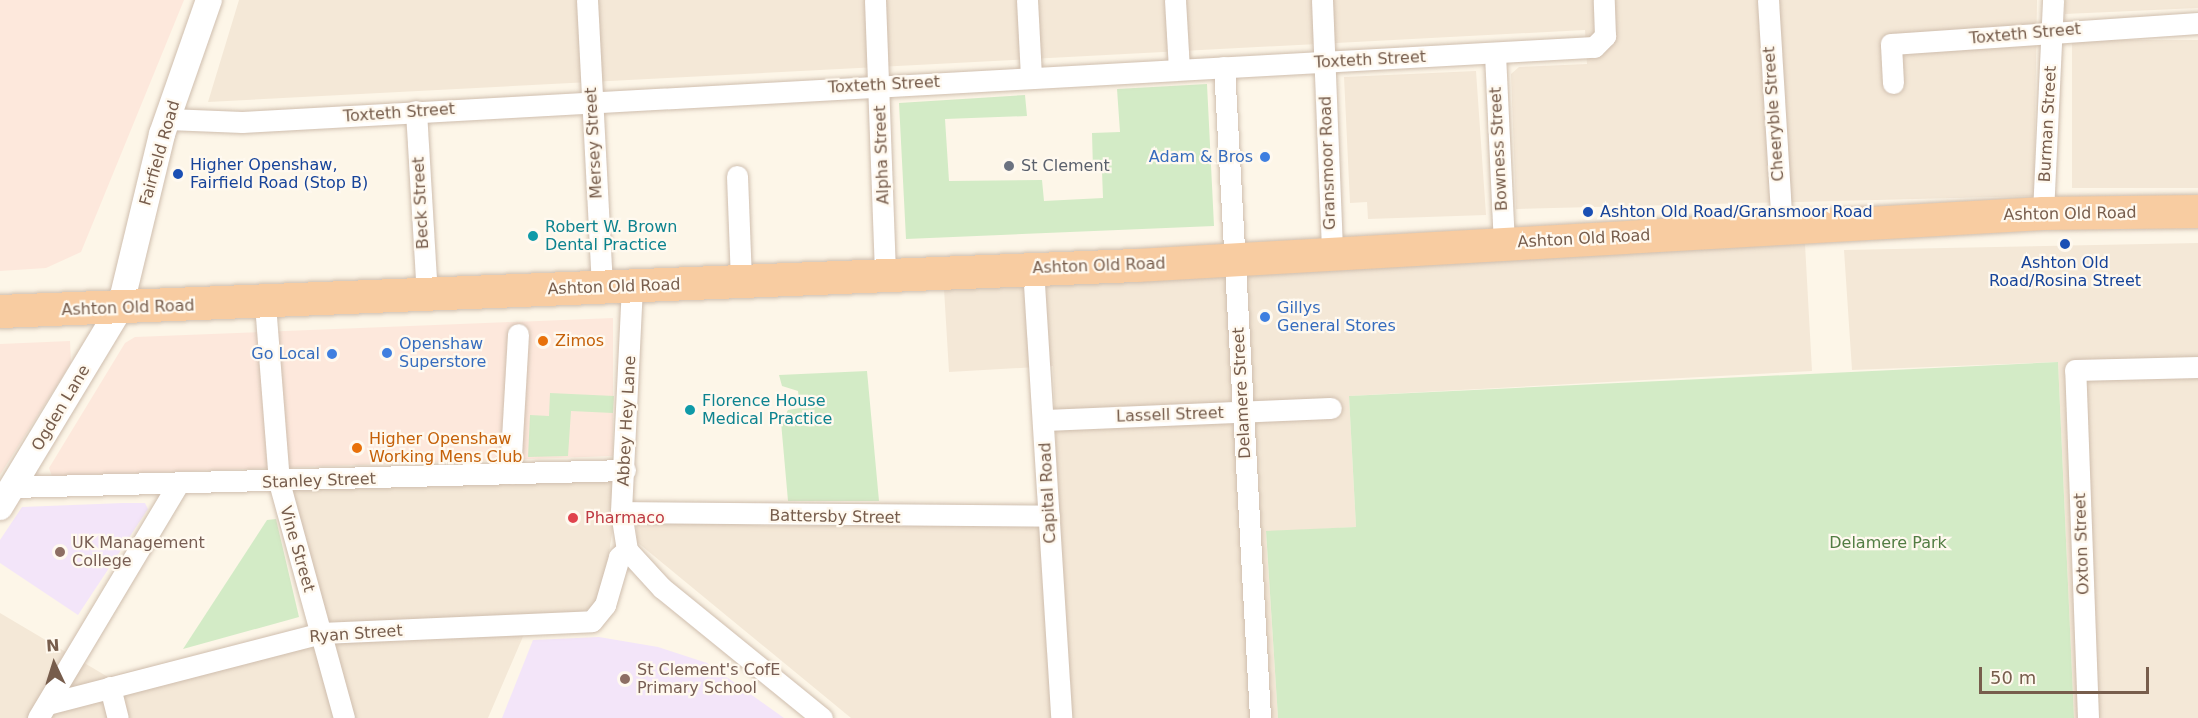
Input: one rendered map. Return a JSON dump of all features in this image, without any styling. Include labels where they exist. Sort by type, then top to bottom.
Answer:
[{"type":"highway","name":"Ashton Old Road","points":[[0,311],[265,304],[1235,259],[2043,213],[2198,211]]},
{"type":"street","name":"Fairfield Road","points":[[120,308],[168,118],[209,0]]},
{"type":"street","name":"Mersey Street","points":[[587,0],[591,101],[617,286]]},
{"type":"street","name":"Alpha Street","points":[[875,0],[885,275]]},
{"type":"street","points":[[1027,0],[1032,77]]},
{"type":"street","points":[[1174,0],[1179,69]]},
{"type":"street","name":"Gransmoor Road","points":[[1322,0],[1332,253]]},
{"type":"street","name":"Toxteth Street","points":[[168,118],[242,122],[879,85],[1495,54],[1600,43],[1604,0]]},
{"type":"street","name":"Cheeryble Street","points":[[1768,0],[1782,228]]},
{"type":"street","name":"Burman Street","points":[[2043,213],[2053,0]]},
{"type":"street","name":"Toxteth Street","points":[[1893,83],[1891,44],[2053,30],[2198,23]]},
{"type":"street","name":"Bowness Street","points":[[1495,54],[1504,244]]},
{"type":"street","name":"Delamere Street","points":[[1224,67],[1260,718]]},
{"type":"street","name":"Beck Street","points":[[416,111],[427,295]]},
{"type":"street","points":[[737,176],[741,281]]},
{"type":"street","name":"Capital Road","points":[[1033,268],[1061,718]]},
{"type":"street","name":"Abbey Hey Lane","points":[[617,286],[625,470],[621,512],[627,550]]},
{"type":"street","name":"Vine Street","points":[[265,304],[279,482],[344,718]]},
{"type":"street","name":"Ogden Lane","points":[[7,497],[120,308]]},
{"type":"street","points":[[510,473],[518,334]]},
{"type":"street","name":"Oxton Street","points":[[2088,718],[2075,370],[2198,367]]},
{"type":"street","name":"Lassell Street","points":[[1044,420],[1331,408]]},
{"type":"street","name":"Stanley Street","points":[[7,497],[176,486],[625,470]]},
{"type":"street","points":[[42,711],[176,486]]},
{"type":"street","name":"Battersby Street","points":[[621,512],[1049,516]]},
{"type":"street","points":[[627,550],[662,588],[822,718]]},
{"type":"street","name":"Ryan Street","points":[[42,711],[110,687],[321,633],[592,621],[605,605],[619,557],[627,550]]},
{"type":"street","points":[[110,687],[118,718]]},
{"type":"shaded area","points":[[0,0],[184,0],[81,252],[46,268],[0,271]]},
{"type":"shaded area","points":[[239,0],[2037,0],[2034,196],[1516,209],[1511,74],[1519,67],[1587,64],[1585,30],[208,102]]},
{"type":"shaded area","points":[[2065,0],[2198,0],[2198,8],[2065,14]]},
{"type":"shaded area","points":[[2072,40],[2198,40],[2198,188],[2072,188]]},
{"type":"shaded area","points":[[1476,71],[1486,215],[1368,219],[1367,202],[1350,203],[1344,77]]},
{"type":"shaded area","points":[[2198,243],[2198,718],[2074,718],[2058,362],[1852,370],[1844,250]]},
{"type":"shaded area","points":[[1805,244],[1812,371],[1349,396],[1356,527],[1266,532],[1278,718],[851,718],[637,542],[636,518],[770,526],[1059,524],[1053,366],[949,372],[944,289]]},
{"type":"shaded area","points":[[613,318],[613,456],[52,476],[49,468],[125,343],[135,337]]},
{"type":"shaded area","points":[[70,341],[71,363],[0,475],[0,344]]},
{"type":"shaded area","points":[[621,477],[601,603],[564,620],[528,625],[488,718],[0,718],[0,613],[108,677],[311,627],[287,487]]},
{"type":"shaded area","name":"UK Management College","points":[[145,503],[148,509],[78,615],[0,563],[0,540],[22,507]]},
{"type":"shaded area","name":"St Clement's CofE Primary School","points":[[599,637],[658,647],[707,663],[784,718],[502,718],[533,640]]},
{"type":"green space","points":[[1207,84],[1214,226],[906,239],[899,103],[1025,95],[1027,116],[945,119],[949,181],[1042,180],[1044,201],[1103,198],[1102,171],[1093,170],[1092,133],[1120,132],[1117,89]]},
{"type":"green space","name":"Delamere Park","points":[[2058,362],[2074,718],[1278,718],[1266,531],[1356,527],[1349,396]]},
{"type":"green space","points":[[867,371],[879,501],[788,501],[781,422],[788,410],[800,408],[798,391],[782,386],[779,375]]},
{"type":"green space","points":[[550,393],[614,396],[613,413],[571,411],[568,456],[528,457],[530,415],[549,416]]},
{"type":"green space","points":[[276,519],[299,617],[183,649],[267,520]]},
{"type":"place","name":"Adam & Bros","points":[[1265,157]]},
{"type":"place","name":"St Clement","points":[[1009,166]]},
{"type":"place","name":"Higher Openshaw, Fairfield Road (Stop B)","points":[[178,174]]},
{"type":"place","name":"Ashton Old Road/Gransmoor Road","points":[[1588,212]]},
{"type":"place","name":"Robert W. Brown Dental Practice","points":[[533,236]]},
{"type":"place","name":"Ashton Old Road/Rosina Street","points":[[2065,244]]},
{"type":"place","name":"Gillys General Stores","points":[[1265,317]]},
{"type":"place","name":"Zimos","points":[[543,341]]},
{"type":"place","name":"Openshaw Superstore","points":[[387,353]]},
{"type":"place","name":"Go Local","points":[[332,354]]},
{"type":"place","name":"Florence House Medical Practice","points":[[690,410]]},
{"type":"place","name":"Higher Openshaw Working Mens Club","points":[[357,448]]},
{"type":"place","name":"Pharmaco","points":[[573,518]]},
{"type":"place","name":"UK Management College","points":[[60,552]]},
{"type":"place","name":"St Clement's CofE Primary School","points":[[625,679]]}]
